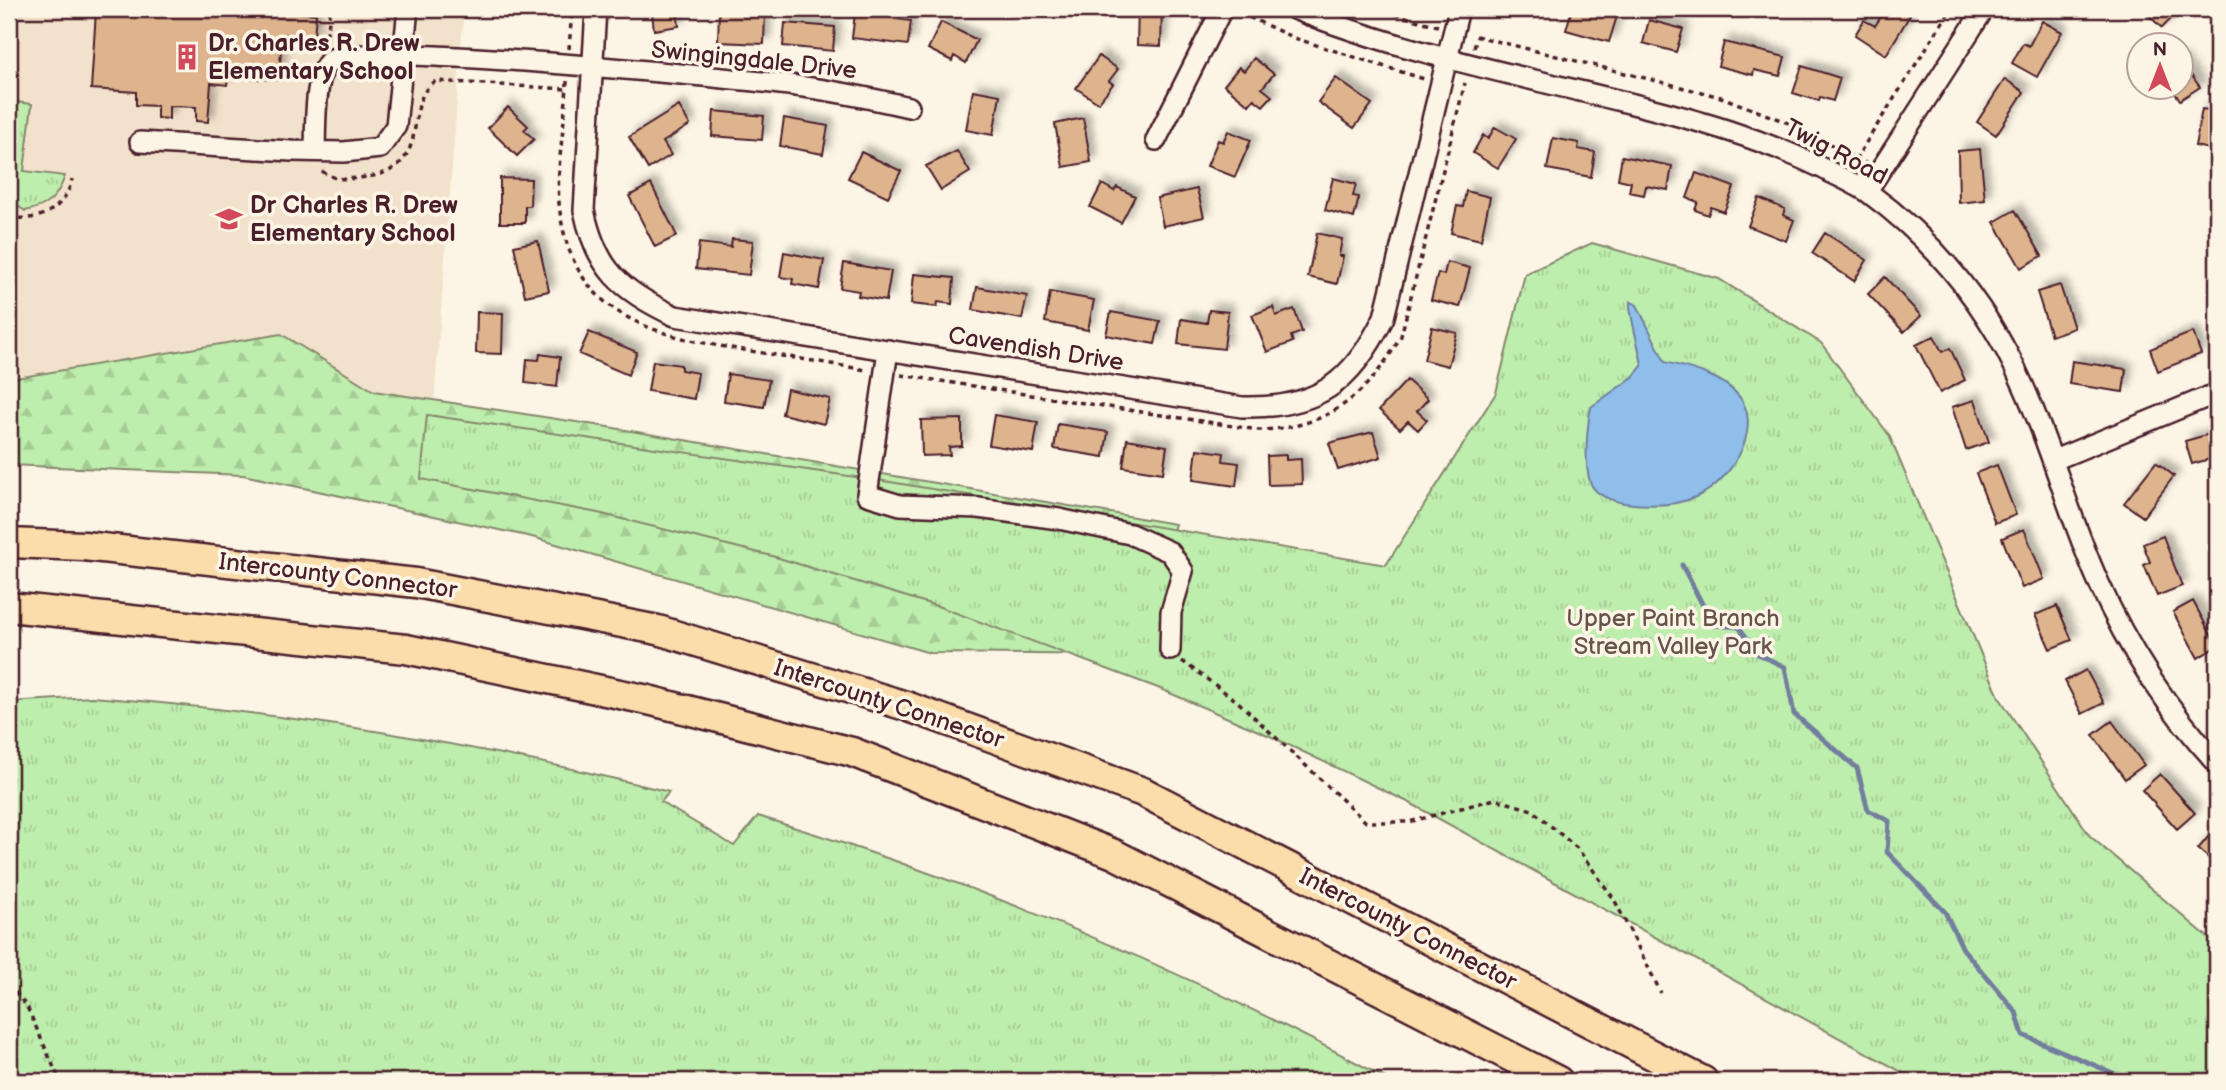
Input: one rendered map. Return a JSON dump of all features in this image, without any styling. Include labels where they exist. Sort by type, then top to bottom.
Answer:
[{"type":"highway","name":"Intercounty Connector","points":[[9,543],[84,546],[416,583],[658,630],[906,706],[1143,792],[1703,1081]]},
{"type":"highway","points":[[9,607],[406,649],[648,699],[852,752],[1114,854],[1558,1081]]},
{"type":"street","name":"Cavendish Drive","points":[[596,9],[584,209],[590,237],[603,264],[621,286],[645,302],[675,316],[1242,407],[1274,408],[1302,401],[1327,390],[1367,352],[1384,317],[1459,9]]},
{"type":"street","points":[[1156,140],[1222,9]]},
{"type":"street","name":"Twig Road","points":[[1294,9],[1339,27],[1447,57],[1720,125],[1779,147],[1867,191],[1919,234],[1957,276],[1988,318],[2016,370],[2054,460],[2097,579],[2131,646],[2183,726],[2217,763]]},
{"type":"street","points":[[1867,191],[1984,9]]},
{"type":"street","points":[[140,142],[365,152],[380,148],[396,127],[407,18]]},
{"type":"street","name":"Swingingdale Drive","points":[[312,150],[322,71],[331,59],[347,54],[405,55],[568,66],[789,85],[909,107]]},
{"type":"street","points":[[888,350],[867,495],[900,505],[978,508],[1059,519],[1130,534],[1170,552],[1183,571],[1171,612],[1170,650]]},
{"type":"street","points":[[2054,460],[2217,393]]},
{"type":"path","points":[[572,9],[559,202],[564,233],[588,283],[609,305],[631,321],[668,336],[885,373],[1259,430],[1306,425],[1362,393],[1385,364],[1401,335],[1477,37]]},
{"type":"path","points":[[1232,9],[1294,38],[1352,59],[1464,89]]},
{"type":"path","points":[[1376,9],[1477,37],[1721,97],[1791,124],[1880,171]]},
{"type":"path","points":[[1842,179],[1951,9]]},
{"type":"path","points":[[312,150],[323,172],[333,179],[371,177],[387,173],[412,146],[422,96],[426,87],[436,81],[567,89]]},
{"type":"path","points":[[9,217],[31,219],[56,208],[65,200],[72,179]]},
{"type":"path","points":[[1170,650],[1237,701],[1366,822],[1409,822],[1495,799],[1532,810],[1578,849],[1614,899],[1661,993]]},
{"type":"path","points":[[9,984],[27,1007],[60,1081]]},
{"type":"shaded area","name":"Dr Charles R. Drew Elementary School","points":[[9,9],[464,9],[434,403],[142,361],[9,377]]},
{"type":"green space","points":[[9,101],[32,104],[24,171],[65,176],[51,200],[40,207],[25,211],[9,200]]},
{"type":"green space","name":"Upper Paint Branch Stream Valley Park","points":[[1592,243],[1719,279],[1821,343],[1889,435],[1999,697],[2090,836],[2217,945],[2217,1081],[1918,1081],[1410,803],[1270,736],[1158,688],[940,607],[772,556],[598,513],[421,479],[427,415],[890,482],[1386,565],[1496,393],[1525,274]]},
{"type":"green space","points":[[281,334],[374,391],[602,426],[1175,524],[1150,609],[1123,655],[930,653],[532,537],[243,475],[9,465],[9,379]]},
{"type":"green space","points":[[92,697],[238,711],[383,732],[598,775],[669,792],[661,802],[734,846],[758,816],[921,870],[1081,932],[1238,1003],[1391,1081],[9,1081],[9,702]]},
{"type":"water","points":[[1630,301],[1637,305],[1665,362],[1706,374],[1726,384],[1741,399],[1747,412],[1745,441],[1731,468],[1709,489],[1680,502],[1652,505],[1620,502],[1598,493],[1589,479],[1587,448],[1591,407],[1633,377],[1642,366]]},
{"type":"building","name":"Dr. Charles R. Drew Elementary School","points":[[284,9],[284,12],[316,14],[314,37],[282,34],[279,80],[228,77],[227,85],[211,83],[208,122],[196,121],[196,107],[169,106],[169,119],[157,118],[157,106],[136,105],[136,92],[91,89],[96,11]]},
{"type":"building","points":[[512,9],[537,9],[537,14],[512,13]]},
{"type":"building","points":[[646,9],[677,9],[679,26],[654,30],[652,13],[647,14]]},
{"type":"building","points":[[882,9],[896,10],[895,19],[911,21],[908,45],[852,38],[855,13],[881,16]]},
{"type":"building","points":[[1138,9],[1162,9],[1161,46],[1137,45]]},
{"type":"building","points":[[1572,9],[1603,9],[1618,13],[1609,42],[1566,30]]},
{"type":"building","points":[[1886,9],[1899,9],[1910,15],[1886,55],[1855,35],[1864,20],[1875,26]]},
{"type":"building","points":[[2142,9],[2176,9],[2179,11],[2162,28]]},
{"type":"building","points":[[719,11],[765,13],[764,44],[718,42]]},
{"type":"building","points":[[1649,20],[1683,29],[1676,52],[1643,43]]},
{"type":"building","points":[[2042,21],[2062,32],[2037,77],[2012,63],[2023,43],[2029,46]]},
{"type":"building","points":[[941,22],[977,40],[966,63],[954,56],[952,61],[928,49]]},
{"type":"building","points":[[785,23],[835,27],[833,51],[783,46]]},
{"type":"building","points":[[1724,42],[1785,57],[1780,76],[1754,70],[1753,75],[1718,66]]},
{"type":"building","points":[[1099,56],[1118,69],[1109,81],[1113,84],[1098,103],[1076,88]]},
{"type":"building","points":[[1254,58],[1274,74],[1262,88],[1272,96],[1263,106],[1254,99],[1249,105],[1224,85],[1239,67],[1244,71]]},
{"type":"building","points":[[1802,66],[1840,78],[1833,101],[1820,97],[1819,101],[1793,93]]},
{"type":"building","points":[[1336,78],[1372,104],[1354,128],[1318,102]]},
{"type":"building","points":[[2005,79],[2024,92],[1996,135],[1977,122]]},
{"type":"building","points":[[2194,79],[2200,87],[2194,91]]},
{"type":"building","points":[[973,90],[1000,95],[993,135],[966,130]]},
{"type":"building","points":[[679,106],[690,125],[663,142],[671,155],[648,169],[629,137]]},
{"type":"building","points":[[508,107],[528,126],[524,130],[534,139],[517,156],[488,128]]},
{"type":"building","points":[[2202,109],[2217,111],[2214,150],[2195,146]]},
{"type":"building","points":[[714,111],[764,116],[762,140],[712,136]]},
{"type":"building","points":[[784,118],[828,126],[823,154],[780,146]]},
{"type":"building","points":[[1083,118],[1091,162],[1063,167],[1055,124]]},
{"type":"building","points":[[1495,127],[1516,139],[1498,168],[1473,153],[1483,135],[1488,139]]},
{"type":"building","points":[[1228,131],[1251,140],[1235,177],[1207,166],[1218,140],[1223,142]]},
{"type":"building","points":[[1553,138],[1579,143],[1578,149],[1595,152],[1591,177],[1547,169]]},
{"type":"building","points":[[1980,149],[1985,200],[1959,203],[1958,151]]},
{"type":"building","points":[[957,151],[970,172],[941,190],[926,166]]},
{"type":"building","points":[[861,152],[901,171],[888,197],[848,178]]},
{"type":"building","points":[[1622,156],[1672,166],[1668,190],[1646,186],[1644,195],[1629,192],[1631,182],[1618,179]]},
{"type":"building","points":[[1696,173],[1734,187],[1724,212],[1711,207],[1708,215],[1695,210],[1698,202],[1687,198]]},
{"type":"building","points":[[500,178],[531,179],[530,206],[525,206],[525,223],[500,223]]},
{"type":"building","points":[[1333,178],[1356,184],[1353,196],[1359,197],[1354,218],[1325,210]]},
{"type":"building","points":[[651,184],[677,236],[655,247],[629,196]]},
{"type":"building","points":[[1102,184],[1114,191],[1117,187],[1135,196],[1121,223],[1090,207]]},
{"type":"building","points":[[1197,189],[1204,217],[1163,226],[1157,198]]},
{"type":"building","points":[[1466,191],[1490,197],[1481,240],[1451,233],[1457,206],[1463,207]]},
{"type":"building","points":[[1759,198],[1785,209],[1783,215],[1794,220],[1786,241],[1748,226]]},
{"type":"building","points":[[2015,210],[2042,256],[2021,268],[1994,222]]},
{"type":"building","points":[[1317,233],[1342,239],[1339,256],[1343,256],[1337,284],[1308,277]]},
{"type":"building","points":[[1825,233],[1867,260],[1854,281],[1812,253]]},
{"type":"building","points":[[732,239],[753,241],[749,275],[696,269],[699,243],[731,247]]},
{"type":"building","points":[[538,241],[549,291],[525,296],[514,246]]},
{"type":"building","points":[[784,252],[824,260],[819,289],[792,284],[793,279],[780,277]]},
{"type":"building","points":[[1447,262],[1470,268],[1460,307],[1431,300],[1438,273],[1444,275]]},
{"type":"building","points":[[844,263],[891,271],[886,301],[858,296],[859,291],[840,288]]},
{"type":"building","points":[[914,274],[954,278],[952,304],[938,302],[937,307],[911,304]]},
{"type":"building","points":[[1885,277],[1921,316],[1904,332],[1868,294]]},
{"type":"building","points":[[2060,285],[2074,328],[2051,336],[2037,292]]},
{"type":"building","points":[[977,287],[1027,296],[1022,319],[973,310]]},
{"type":"building","points":[[1050,292],[1094,300],[1088,330],[1045,322]]},
{"type":"building","points":[[1273,307],[1276,316],[1294,309],[1302,332],[1291,336],[1293,342],[1267,352],[1252,315]]},
{"type":"building","points":[[1209,310],[1228,312],[1224,349],[1178,344],[1181,319],[1207,323]]},
{"type":"building","points":[[477,312],[503,313],[502,354],[476,353]]},
{"type":"building","points":[[1111,312],[1160,321],[1155,344],[1106,335]]},
{"type":"building","points":[[1432,327],[1457,333],[1448,366],[1424,360]]},
{"type":"building","points":[[589,332],[637,352],[628,375],[579,354]]},
{"type":"building","points":[[2193,332],[2201,354],[2158,371],[2150,349]]},
{"type":"building","points":[[1934,336],[1942,352],[1950,348],[1965,380],[1940,393],[1916,345]]},
{"type":"building","points":[[540,354],[560,357],[557,387],[525,383],[527,359],[539,360]]},
{"type":"building","points":[[653,361],[681,365],[681,370],[698,373],[694,399],[648,391]]},
{"type":"building","points":[[2072,361],[2126,369],[2123,392],[2069,384]]},
{"type":"building","points":[[728,374],[769,380],[764,407],[724,401]]},
{"type":"building","points":[[1407,380],[1428,399],[1417,411],[1427,420],[1418,430],[1408,421],[1400,429],[1379,410]]},
{"type":"building","points":[[787,389],[830,399],[824,424],[782,414]]},
{"type":"building","points":[[1975,400],[1989,442],[1966,450],[1952,407]]},
{"type":"building","points":[[994,415],[1038,422],[1033,452],[989,445]]},
{"type":"building","points":[[962,419],[962,446],[949,447],[950,455],[922,456],[921,420]]},
{"type":"building","points":[[1058,424],[1108,432],[1104,457],[1054,449]]},
{"type":"building","points":[[1373,432],[1381,457],[1338,470],[1329,443]]},
{"type":"building","points":[[2217,432],[2217,457],[2192,464],[2185,441]]},
{"type":"building","points":[[1127,439],[1167,446],[1163,473],[1123,467]]},
{"type":"building","points":[[1197,449],[1224,453],[1223,461],[1239,463],[1236,486],[1193,480]]},
{"type":"building","points":[[1286,455],[1286,460],[1301,459],[1302,484],[1268,485],[1267,456]]},
{"type":"building","points":[[2156,462],[2174,476],[2143,517],[2124,503]]},
{"type":"building","points":[[1997,465],[2016,515],[1995,523],[1976,473]]},
{"type":"building","points":[[2024,529],[2044,579],[2022,588],[2002,538]]},
{"type":"building","points":[[2163,536],[2182,586],[2157,596],[2144,565],[2150,562],[2143,544]]},
{"type":"building","points":[[2193,601],[2217,646],[2198,658],[2173,612]]},
{"type":"building","points":[[2057,606],[2072,640],[2050,649],[2035,615]]},
{"type":"building","points":[[2086,670],[2104,703],[2082,714],[2065,681]]},
{"type":"building","points":[[2112,721],[2144,765],[2125,779],[2093,735]]},
{"type":"building","points":[[2160,774],[2195,813],[2177,829],[2142,790]]},
{"type":"building","points":[[2214,830],[2217,833],[2217,865],[2198,849]]},
{"type":"waterway","points":[[1682,565],[1713,625],[1739,627],[1758,654],[1785,667],[1794,714],[1857,768],[1868,810],[1889,821],[1887,852],[1945,912],[1963,949],[2016,1012],[2023,1035],[2113,1073],[2120,1081]]},
{"type":"place","name":"Dr. Charles R. Drew Elementary School","points":[[187,57]]},
{"type":"place","name":"Dr Charles R. Drew Elementary School","points":[[229,219]]}]
